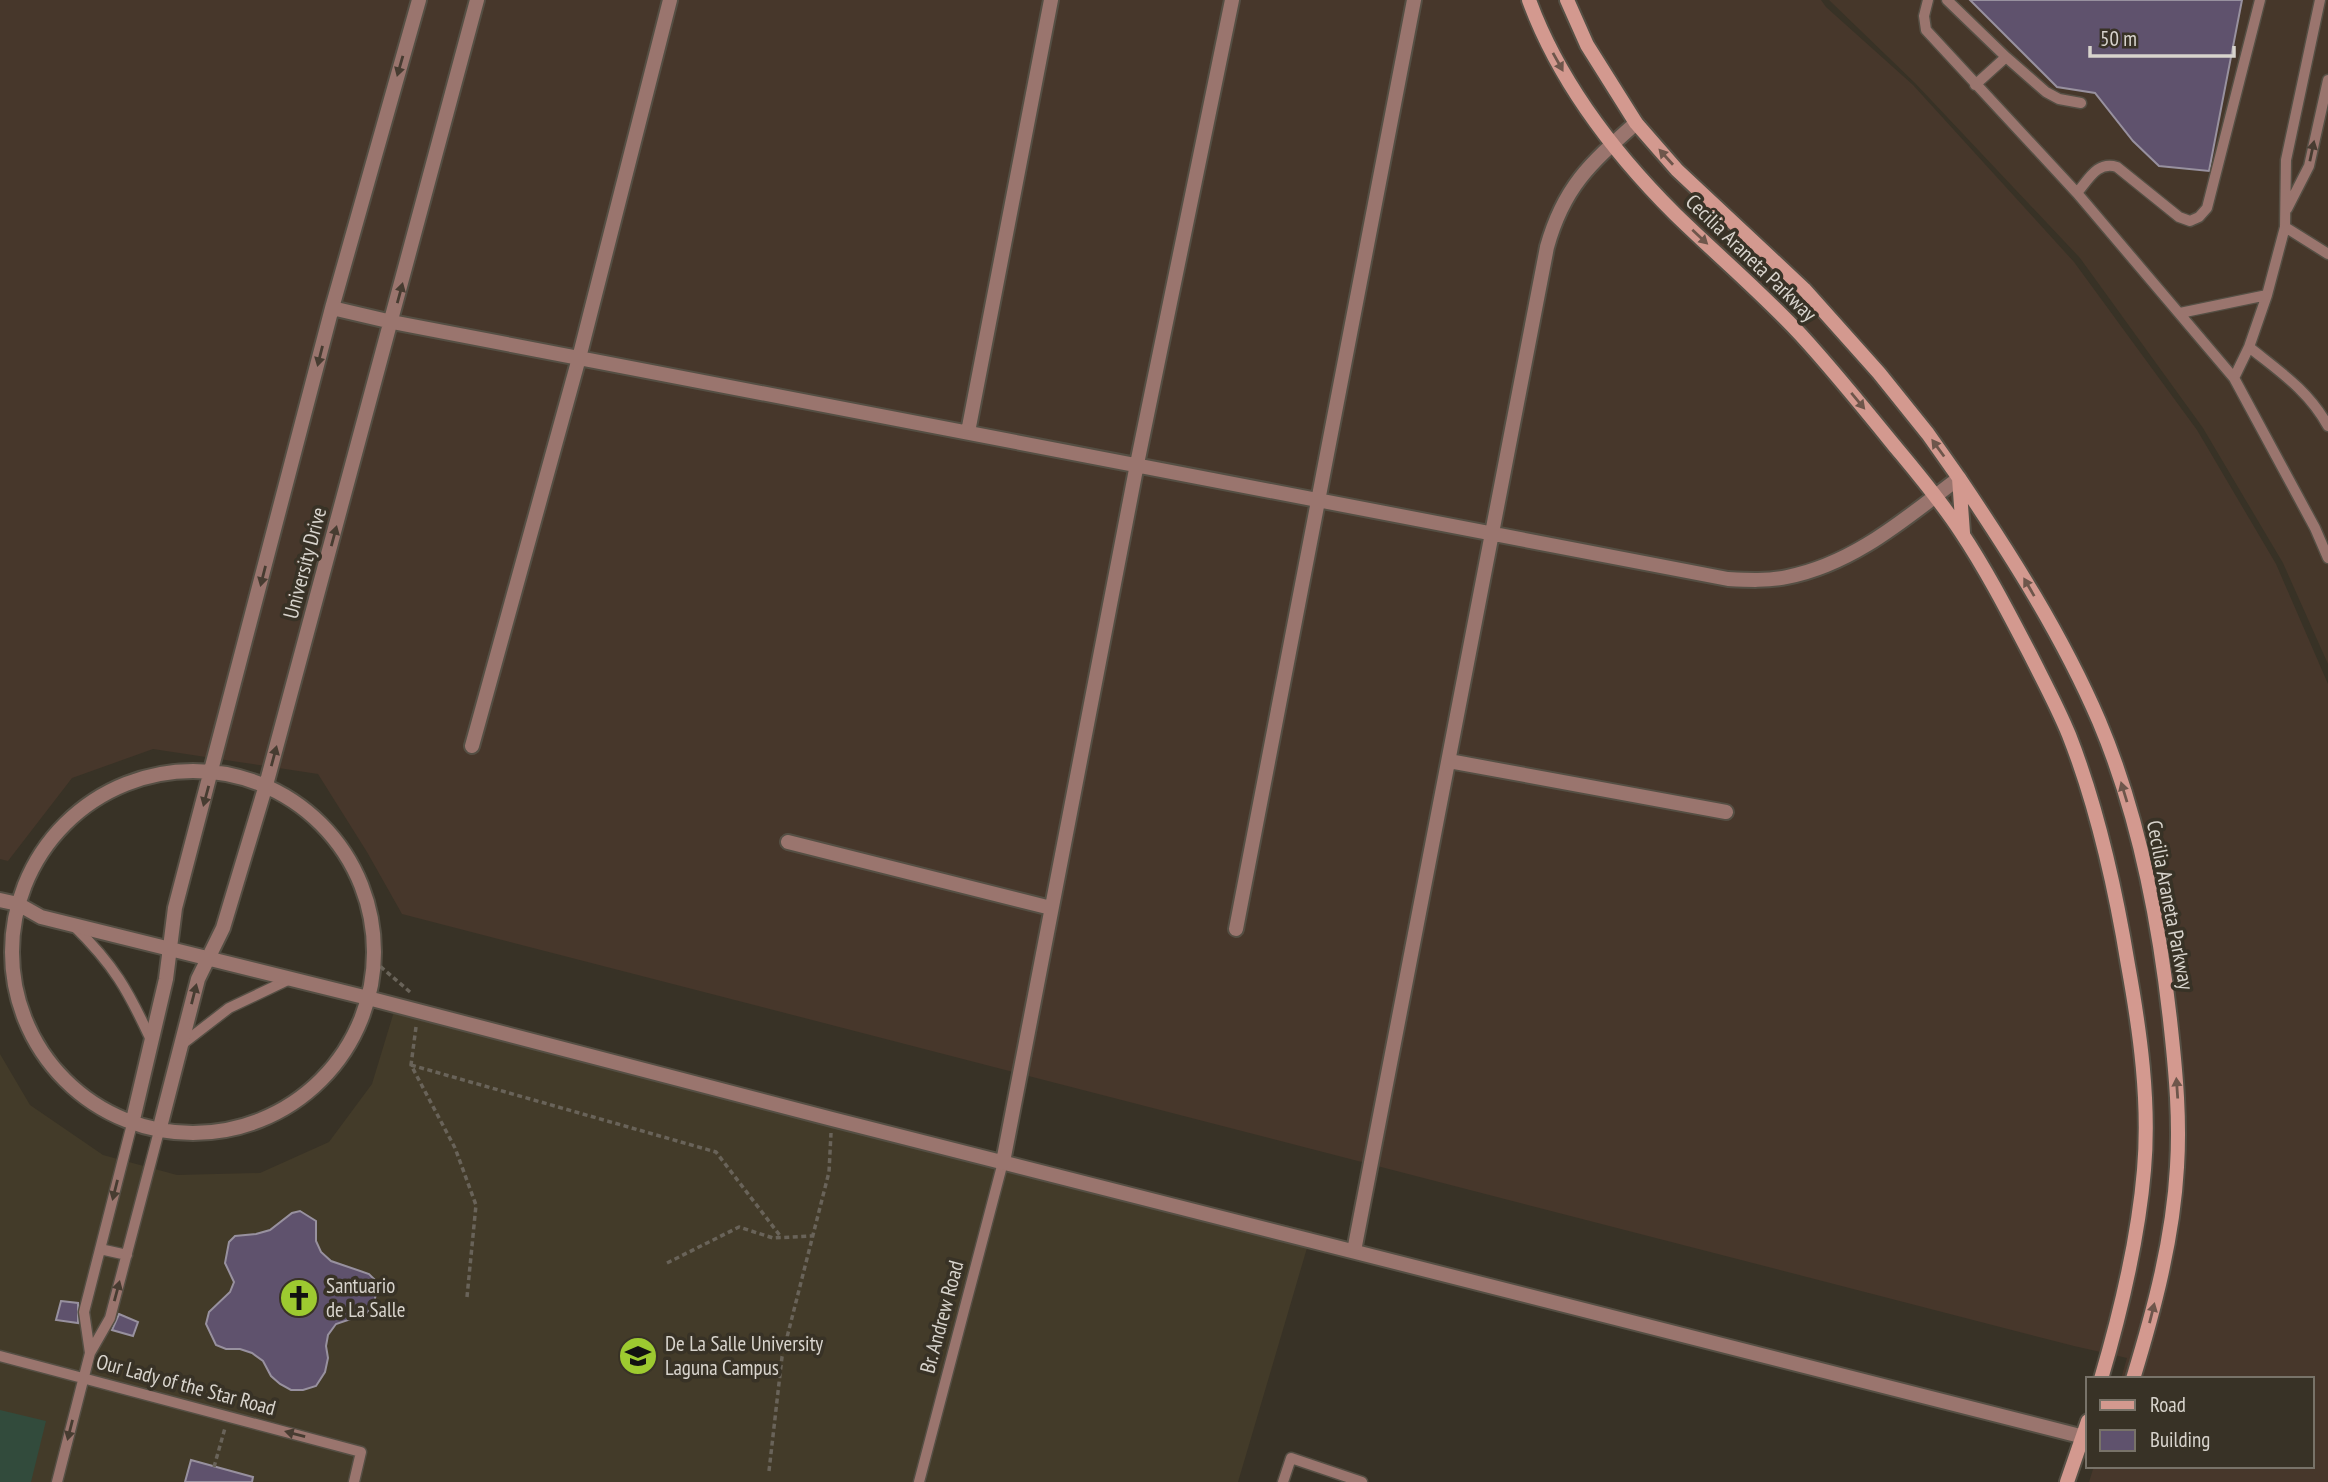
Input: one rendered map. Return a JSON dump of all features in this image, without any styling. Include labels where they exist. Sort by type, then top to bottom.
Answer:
[{"type":"street","name":"University Drive","points":[[132,1124],[166,979],[175,908],[332,308],[419,0]]},
{"type":"street","name":"University Drive","points":[[159,1131],[198,979],[223,929],[266,785],[477,0]]},
{"type":"street","points":[[472,746],[579,358],[670,0]]},
{"type":"street","points":[[968,432],[1051,0]]},
{"type":"street","points":[[1003,1162],[1137,464],[1232,0]]},
{"type":"street","points":[[1236,929],[1414,0]]},
{"type":"street","name":"Cecilia Araneta Parkway","points":[[1529,0],[1559,65],[1612,145],[1677,216],[1774,306],[1808,343],[1935,496],[1963,534],[2012,621],[2068,732],[2091,799],[2107,858],[2132,984],[2144,1091],[2145,1165],[2140,1210],[2131,1261],[2102,1377]]},
{"type":"street","name":"Cecilia Araneta Parkway","points":[[1567,0],[1587,45],[1636,123],[1677,170],[1777,262],[1830,317],[1905,404],[1959,478],[2012,558],[2081,682],[2116,765],[2150,888],[2161,948],[2176,1083],[2177,1168],[2173,1209],[2161,1275],[2134,1377]]},
{"type":"street","points":[[1354,1251],[1547,247],[1555,220],[1568,194],[1586,169],[1636,123]]},
{"type":"street","points":[[332,308],[392,322],[1728,579],[1758,580],[1796,575],[1846,558],[1874,541],[1959,478]]},
{"type":"street","name":"Cecilia Araneta Parkway","points":[[1959,478],[1963,534]]},
{"type":"street","points":[[1449,761],[1726,812]]},
{"type":"street","points":[[177,770],[213,770],[240,775],[266,785],[304,807],[320,822],[335,838],[358,875],[371,917],[374,961],[368,998],[350,1043],[323,1079],[288,1107],[247,1126],[203,1134],[159,1131],[132,1124],[93,1105],[60,1077],[35,1042],[18,1003],[7,921],[18,904],[32,867],[52,837],[78,811],[108,791],[141,777],[177,770]]},
{"type":"street","points":[[788,842],[1051,908]]},
{"type":"street","points":[[0,901],[18,904],[41,917],[2086,1437],[2067,1482]]},
{"type":"street","points":[[7,921],[41,917]]},
{"type":"lane","points":[[1928,0],[1924,16],[1926,30],[2077,193],[2234,378],[2315,528],[2328,558]]},
{"type":"lane","points":[[1948,0],[2046,92],[2059,99],[2081,103]]},
{"type":"lane","points":[[2077,193],[2099,167],[2108,164],[2117,167],[2179,217],[2190,221],[2199,217],[2207,208],[2260,0]]},
{"type":"lane","points":[[2234,378],[2249,347],[2267,295],[2284,227],[2286,160],[2320,0]]},
{"type":"lane","points":[[1975,85],[2006,57]]},
{"type":"lane","points":[[2286,211],[2309,166],[2328,80]]},
{"type":"lane","points":[[2284,227],[2328,254]]},
{"type":"lane","points":[[2179,313],[2267,295]]},
{"type":"lane","points":[[2249,347],[2304,391],[2316,404],[2328,426]]},
{"type":"lane","points":[[73,925],[111,965],[126,988],[151,1041]]},
{"type":"lane","points":[[181,1046],[229,1008],[290,979]]},
{"type":"lane","points":[[90,1353],[84,1312],[132,1124]]},
{"type":"lane","points":[[57,1482],[90,1353],[110,1318],[159,1131]]},
{"type":"lane","name":"Br. Andrew Road","points":[[919,1482],[1003,1162]]},
{"type":"lane","points":[[100,1249],[127,1255]]},
{"type":"lane","name":"Our Lady of the Star Road","points":[[0,1356],[361,1451],[354,1482]]},
{"type":"lane","points":[[1283,1482],[1291,1458],[1362,1482]]},
{"type":"path","points":[[418,1011],[411,1065],[455,1149],[476,1205],[467,1297]]},
{"type":"path","points":[[411,1065],[716,1152],[781,1237]]},
{"type":"path","points":[[769,1471],[782,1357],[829,1172],[832,1119]]},
{"type":"path","points":[[667,1263],[739,1227],[773,1238],[813,1236]]},
{"type":"path","points":[[214,1466],[228,1416]]},
{"type":"shaded area","points":[[0,0],[1821,0],[1913,85],[2074,262],[2197,430],[2276,564],[2328,684],[2328,1482],[2089,1482],[2093,1468],[2314,1468],[2314,1377],[2122,1377],[2127,1358],[402,914],[318,774],[153,749],[72,778],[8,861],[0,859]]},
{"type":"shaded area","points":[[1829,0],[2328,0],[2328,664],[2283,563],[2203,428],[2080,258],[1915,83]]},
{"type":"shaded area","name":"De La Salle University Laguna Campus","points":[[396,1005],[1003,1162],[1312,1231],[1238,1482],[0,1482],[0,1054],[30,1105],[103,1155],[177,1175],[260,1173],[329,1142],[372,1084]]},
{"type":"green space","points":[[0,1410],[46,1421],[31,1482],[0,1482]]},
{"type":"building","points":[[1970,0],[2242,0],[2209,171],[2159,166],[2133,141],[2095,93],[2057,87]]},
{"type":"building","name":"Santuario de La Salle","points":[[300,1211],[316,1221],[316,1241],[321,1252],[331,1261],[369,1274],[375,1280],[376,1293],[374,1304],[366,1314],[336,1324],[328,1335],[325,1372],[316,1386],[291,1390],[271,1376],[263,1361],[252,1353],[216,1345],[206,1324],[209,1312],[230,1292],[234,1282],[225,1263],[229,1242],[235,1236],[270,1230],[292,1213]]},
{"type":"building","points":[[61,1301],[78,1303],[78,1323],[56,1320]]},
{"type":"building","points":[[119,1314],[138,1322],[133,1336],[112,1330]]},
{"type":"building","points":[[191,1460],[253,1477],[252,1482],[185,1482]]},
{"type":"place","name":"Santuario de La Salle","points":[[299,1298]]},
{"type":"place","name":"De La Salle University Laguna Campus","points":[[638,1356]]}]
